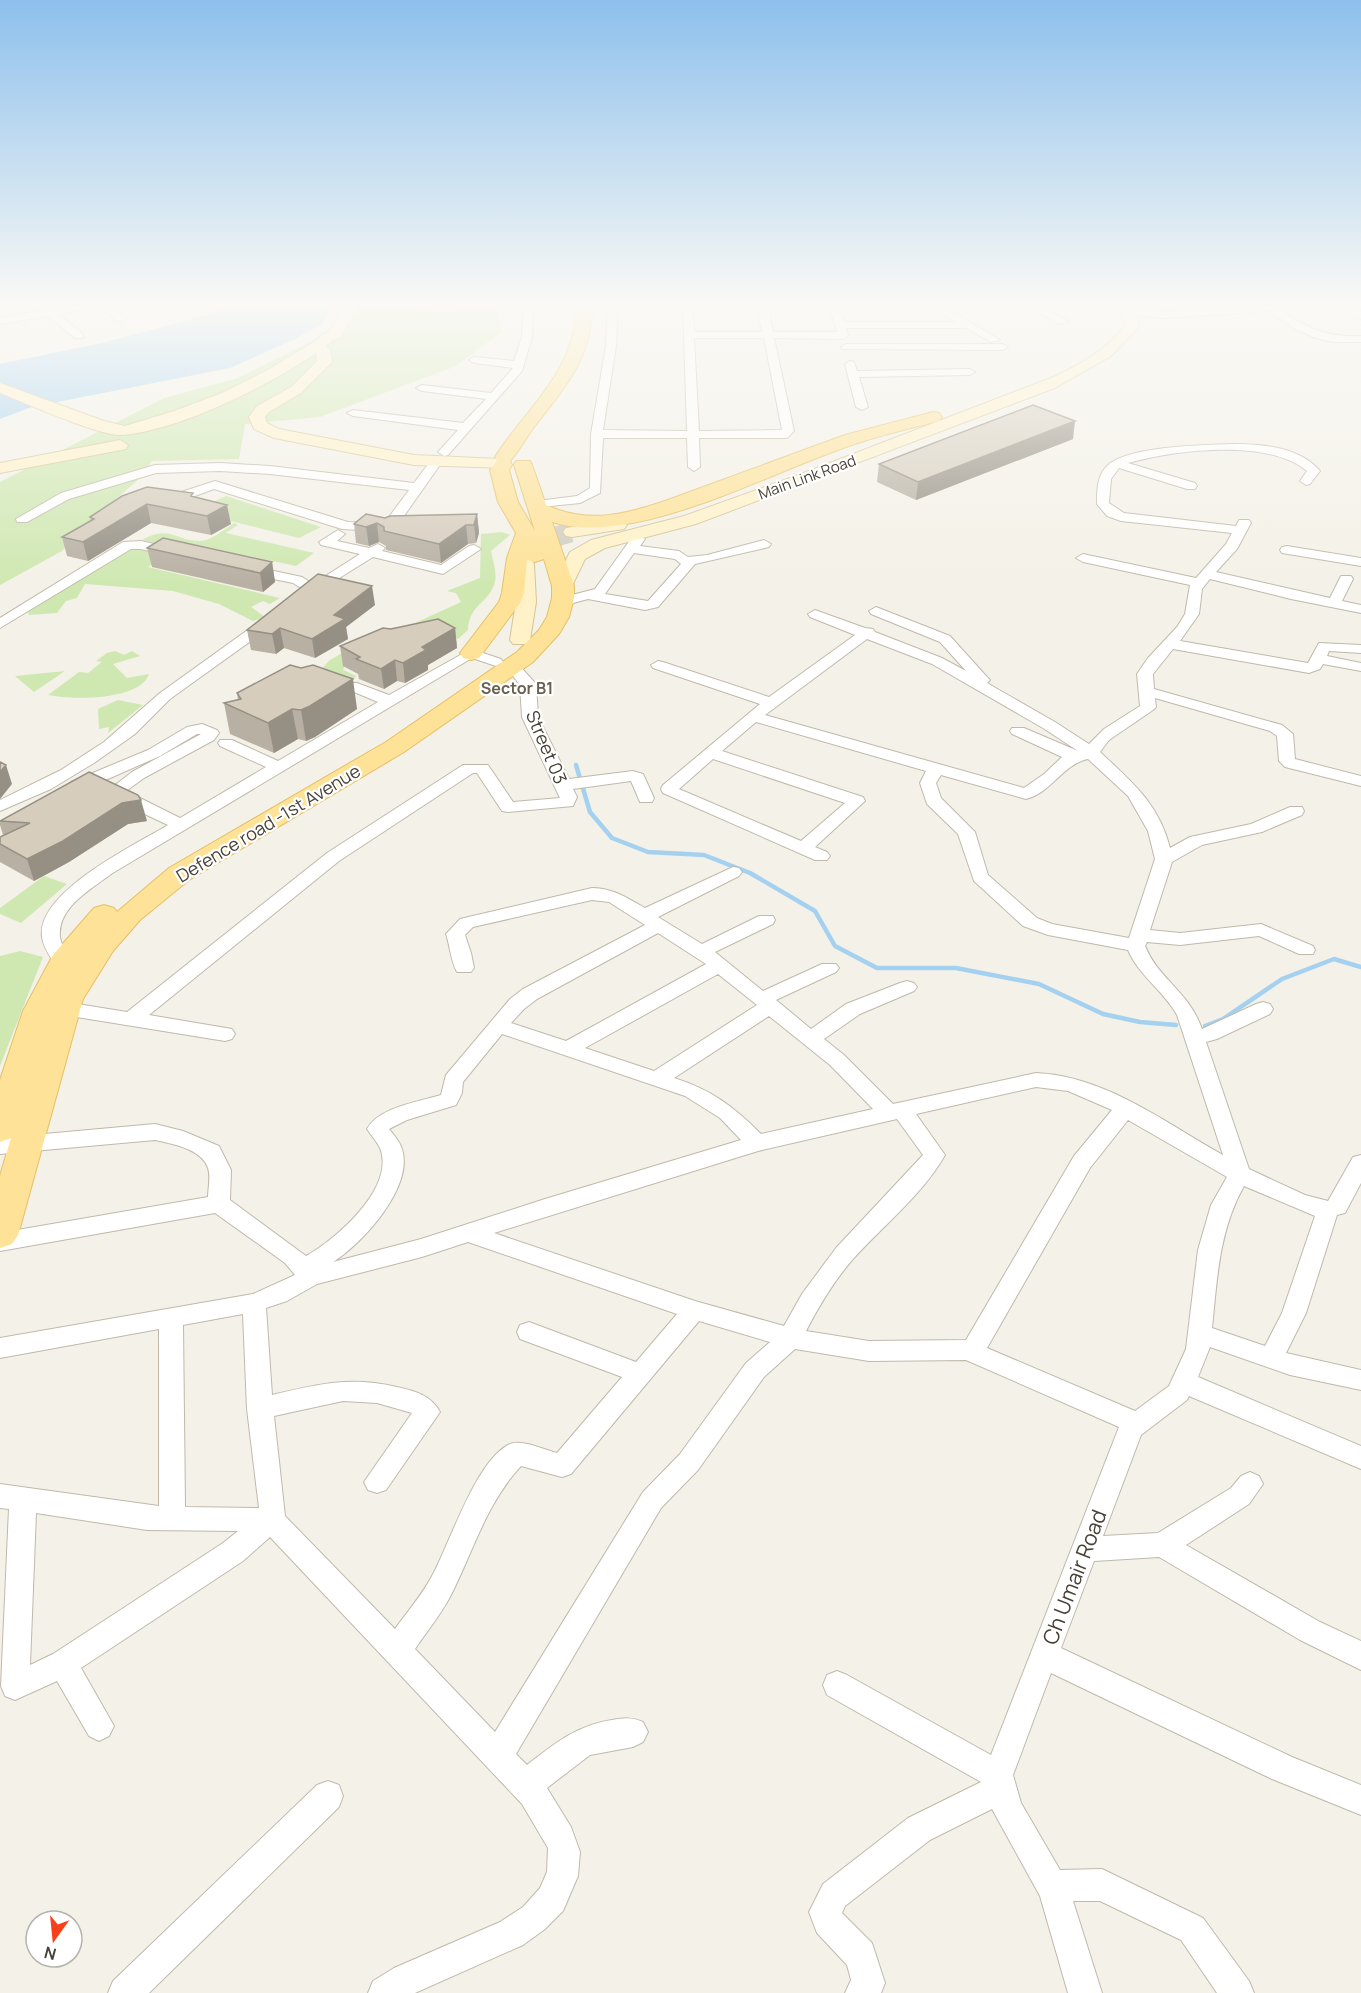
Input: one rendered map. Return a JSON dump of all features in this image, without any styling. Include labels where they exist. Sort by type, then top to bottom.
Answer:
[{"type":"main road","points":[[509,461],[522,428],[546,398]]},
{"type":"main road","points":[[0,1130],[38,1011],[63,962],[111,906],[153,872],[369,748],[504,664],[543,611],[546,597],[545,586],[526,533],[508,502],[499,470],[564,398]]},
{"type":"main road","points":[[536,506],[554,517],[588,523],[637,515],[677,504],[889,425],[933,417]]},
{"type":"main road","points":[[509,461],[536,506],[562,594]]},
{"type":"main road","points":[[471,653],[513,593],[517,558],[526,533]]},
{"type":"main road","name":"Defence road -1st Avenue","points":[[0,1235],[68,999],[102,945],[130,914],[179,874],[395,747],[504,664],[548,634],[558,617],[562,594]]},
{"type":"street","points":[[6,398],[114,433]]},
{"type":"street","points":[[25,398],[114,433]]},
{"type":"street","points":[[0,466],[177,416],[220,398]]},
{"type":"street","points":[[282,398],[263,409],[256,417],[260,426],[274,434],[368,452],[509,461]]},
{"type":"street","points":[[294,398],[274,410],[267,419],[269,424],[276,429],[302,435],[413,456],[509,461]]},
{"type":"street","points":[[150,496],[168,501],[178,499],[198,488],[216,485],[347,526],[377,527],[394,520],[416,487],[490,398]]},
{"type":"street","points":[[536,506],[580,499],[596,490],[597,434],[603,398]]},
{"type":"street","points":[[692,398],[694,467]]},
{"type":"street","points":[[597,434],[783,435],[788,431],[781,398]]},
{"type":"street","points":[[859,398],[862,408]]},
{"type":"street","name":"Main Link Road","points":[[572,532],[659,516],[980,398]]},
{"type":"street","name":"Main Link Road","points":[[562,594],[577,556],[598,544],[690,520],[1016,398]]},
{"type":"street","points":[[353,413],[465,427]]},
{"type":"street","points":[[753,716],[1026,794],[1050,778],[1070,758],[1083,755],[1100,737],[1137,718],[1148,707],[1149,692],[1145,674],[1153,661],[1171,644],[1192,614],[1194,588],[1232,546],[1242,526],[1134,520],[1112,513],[1103,504],[1103,483],[1114,466],[1135,456],[1168,452],[1261,448],[1295,457],[1307,465],[1314,471],[1306,481]]},
{"type":"street","points":[[1117,464],[1191,486]]},
{"type":"street","points":[[22,519],[65,496],[155,469],[220,467],[416,487]]},
{"type":"street","points":[[338,534],[326,542],[374,551],[443,570],[474,549]]},
{"type":"street","points":[[592,596],[605,586],[641,534]]},
{"type":"street","points":[[632,549],[679,555],[687,561],[707,559],[764,544]]},
{"type":"street","points":[[0,624],[128,545],[141,545],[185,555]]},
{"type":"street","points":[[1287,550],[1361,562]]},
{"type":"street","points":[[295,603],[374,551]]},
{"type":"street","points":[[1083,558],[1361,609]]},
{"type":"street","points":[[562,594],[592,596],[645,606],[653,604],[688,564],[687,561]]},
{"type":"street","points":[[520,640],[527,587],[525,564]]},
{"type":"street","points":[[241,568],[297,580],[313,590]]},
{"type":"street","points":[[1334,604],[1346,579]]},
{"type":"street","points":[[876,611],[945,639],[967,666],[999,697]]},
{"type":"street","points":[[815,614],[868,632],[937,661],[999,697],[1135,793],[1157,831],[1164,859],[1138,940],[1144,967],[1180,1000],[1240,1174]]},
{"type":"street","points":[[0,806],[46,785],[85,763],[154,708],[165,696],[277,616]]},
{"type":"street","points":[[821,856],[669,789],[753,716],[868,632]]},
{"type":"street","points":[[1171,644],[1309,668],[1315,666],[1324,646],[1361,649]]},
{"type":"street","points":[[63,962],[51,938],[53,916],[64,903],[105,870],[471,653],[504,664]]},
{"type":"street","points":[[1318,659],[1361,667]]},
{"type":"street","name":"Street 03","points":[[504,664],[528,684],[530,717],[574,787]]},
{"type":"street","points":[[658,665],[772,702]]},
{"type":"street","points":[[352,686],[390,701]]},
{"type":"street","points":[[1149,692],[1276,728],[1285,734],[1281,765],[1361,781]]},
{"type":"street","points":[[0,820],[154,753],[193,730],[202,729],[211,735],[138,775],[118,789],[118,793],[125,798],[181,825]]},
{"type":"street","points":[[1018,731],[1083,755]]},
{"type":"street","points":[[226,742],[279,767]]},
{"type":"street","points":[[711,753],[858,801],[804,848]]},
{"type":"street","points":[[133,1018],[333,857],[470,768],[482,768],[508,807],[564,803],[574,787],[637,777],[646,798]]},
{"type":"street","points":[[936,768],[928,783],[933,800],[966,832],[980,877],[1030,922],[1138,940],[1180,939],[1261,930],[1306,950]]},
{"type":"street","points":[[1164,859],[1196,841],[1256,828],[1296,811]]},
{"type":"street","points":[[0,1348],[255,1303],[279,1294],[352,1234],[384,1195],[392,1161],[391,1150],[378,1129],[380,1125],[400,1115],[448,1100],[452,1093],[453,1080],[517,1004],[733,872]]},
{"type":"street","points":[[464,968],[462,953],[455,934],[467,923],[592,894],[604,894],[615,898],[701,952],[811,1039],[894,1111],[934,1155],[927,1167],[844,1254],[810,1301],[790,1338],[755,1370],[689,1462],[652,1500],[498,1756]]},
{"type":"street","points":[[701,952],[766,920]]},
{"type":"street","points":[[566,1050],[719,965]]},
{"type":"street","points":[[657,1079],[766,1003],[829,968]]},
{"type":"street","points":[[811,1039],[853,1009],[907,987]]},
{"type":"street","points":[[1194,1037],[1210,1034],[1263,1008]]},
{"type":"street","points":[[65,1009],[225,1034]]},
{"type":"street","points":[[498,1026],[692,1091],[727,1113],[758,1143]]},
{"type":"street","points":[[307,1272],[422,1248],[545,1207],[758,1143],[1036,1080],[1055,1079],[1115,1103],[1240,1174],[1301,1202],[1328,1210],[1337,1207],[1344,1198],[1361,1162]]},
{"type":"street","points":[[972,1352],[1082,1162],[1125,1110]]},
{"type":"street","points":[[0,1146],[155,1132],[183,1139],[211,1152],[220,1170],[219,1204]]},
{"type":"street","name":"Ch Umair Road","points":[[1000,1782],[1044,1655],[1131,1428],[1178,1393],[1198,1349],[1209,1250],[1222,1205],[1240,1174]]},
{"type":"street","points":[[0,1242],[219,1204],[261,1232],[293,1257],[307,1272]]},
{"type":"street","points":[[1271,1358],[1294,1312],[1328,1210]]},
{"type":"street","points":[[469,1233],[694,1310],[790,1338],[869,1351],[972,1352],[1136,1423]]},
{"type":"street","points":[[255,1303],[260,1409],[272,1507],[271,1520],[233,1552],[63,1664],[15,1686],[11,1497],[147,1518],[271,1520],[526,1785],[564,1846],[564,1869],[558,1890],[536,1917],[479,1950],[400,1981],[385,1993]]},
{"type":"street","points":[[397,1651],[442,1585],[461,1540],[496,1474],[516,1453],[562,1466],[694,1310]]},
{"type":"street","points":[[171,1317],[172,1518]]},
{"type":"street","points":[[529,1332],[641,1374]]},
{"type":"street","points":[[1200,1334],[1290,1365],[1361,1380]]},
{"type":"street","points":[[1183,1382],[1361,1458]]},
{"type":"street","points":[[260,1409],[326,1393],[361,1389],[421,1404],[427,1412],[377,1482]]},
{"type":"street","points":[[1085,1549],[1162,1545],[1240,1496],[1250,1484]]},
{"type":"street","points":[[1162,1545],[1310,1631],[1361,1656]]},
{"type":"street","points":[[1044,1655],[1283,1768],[1361,1800]]},
{"type":"street","points":[[63,1664],[99,1726]]},
{"type":"street","points":[[837,1684],[1000,1782],[1007,1809],[1052,1886],[1085,1993]]},
{"type":"street","points":[[526,1785],[579,1744],[595,1737],[633,1732]]},
{"type":"street","points":[[862,1993],[869,1983],[860,1955],[828,1922],[825,1912],[834,1895],[919,1829],[1000,1782]]},
{"type":"street","points":[[125,1993],[328,1796]]},
{"type":"street","points":[[1052,1886],[1102,1885],[1192,1929],[1237,1993]]},
{"type":"green space","points":[[164,398],[371,398],[320,417],[245,424],[239,459],[152,461],[137,481],[62,551],[0,585],[0,482]]},
{"type":"green space","points":[[226,496],[321,527],[299,538],[199,513],[197,509]]},
{"type":"green space","points":[[234,523],[238,525],[226,533],[314,553],[296,566],[193,544],[181,549],[142,540],[152,535],[167,534],[192,541],[201,541],[214,536]]},
{"type":"green space","points":[[502,532],[510,535],[491,551],[495,572],[494,585],[472,615],[468,630],[458,639],[443,636],[347,660],[343,670],[357,676],[338,688],[315,676],[330,660],[382,630],[415,623],[461,602],[456,593],[447,591],[480,578],[481,534]]},
{"type":"green space","points":[[131,547],[167,554],[148,567],[280,598],[270,604],[263,601],[251,607],[265,617],[253,621],[219,604],[173,591],[85,584],[77,598],[66,601],[57,613],[29,615],[28,612]]},
{"type":"green space","points":[[115,651],[124,655],[132,651],[140,656],[113,664],[127,678],[149,674],[143,683],[119,694],[104,696],[73,698],[48,695],[79,672],[88,673],[102,662],[96,661],[107,653]]},
{"type":"green space","points":[[65,671],[34,692],[15,676]]},
{"type":"green space","points":[[118,700],[143,705],[108,733],[109,727],[99,729],[98,709]]},
{"type":"green space","points":[[44,876],[67,884],[21,923],[0,914],[0,908]]},
{"type":"green space","points":[[20,951],[43,957],[0,1066],[0,956]]},
{"type":"water","points":[[0,398],[78,398],[32,407],[0,419]]},
{"type":"building","points":[[1033,405],[1075,421],[918,482],[879,464]]},
{"type":"building","points":[[147,487],[193,493],[191,496],[227,505],[207,516],[147,504],[83,542],[62,537],[94,519],[90,517],[122,496]]},
{"type":"building","points":[[366,514],[385,518],[477,514],[474,525],[466,525],[439,544],[384,531],[384,527],[377,523],[366,527],[354,524]]},
{"type":"building","points":[[163,538],[272,562],[260,573],[147,548]]},
{"type":"building","points":[[318,574],[372,586],[334,615],[345,619],[312,639],[280,628],[272,634],[247,630]]},
{"type":"building","points":[[438,619],[455,628],[422,647],[426,650],[403,663],[395,660],[381,669],[356,659],[360,657],[340,646],[383,628],[391,629]]},
{"type":"building","points":[[290,665],[301,668],[313,665],[353,679],[310,706],[301,710],[292,709],[268,723],[224,703],[241,699],[237,693]]},
{"type":"building","points":[[0,762],[6,765],[0,772]]},
{"type":"building","points":[[89,772],[138,795],[141,800],[122,803],[63,841],[27,859],[0,844],[0,837],[30,823],[0,821]]},
{"type":"waterway","points":[[576,765],[590,812],[612,838],[648,852],[704,855],[750,873],[815,911],[835,946],[877,968],[956,968],[1039,984],[1103,1014],[1140,1022],[1176,1025]]},
{"type":"waterway","points":[[1205,1026],[1223,1019],[1282,979],[1334,959],[1361,967]]},
{"type":"tunnel","points":[[527,554],[541,541],[572,532]]},
{"type":"district","name":"Sector B1","points":[[517,688]]}]
